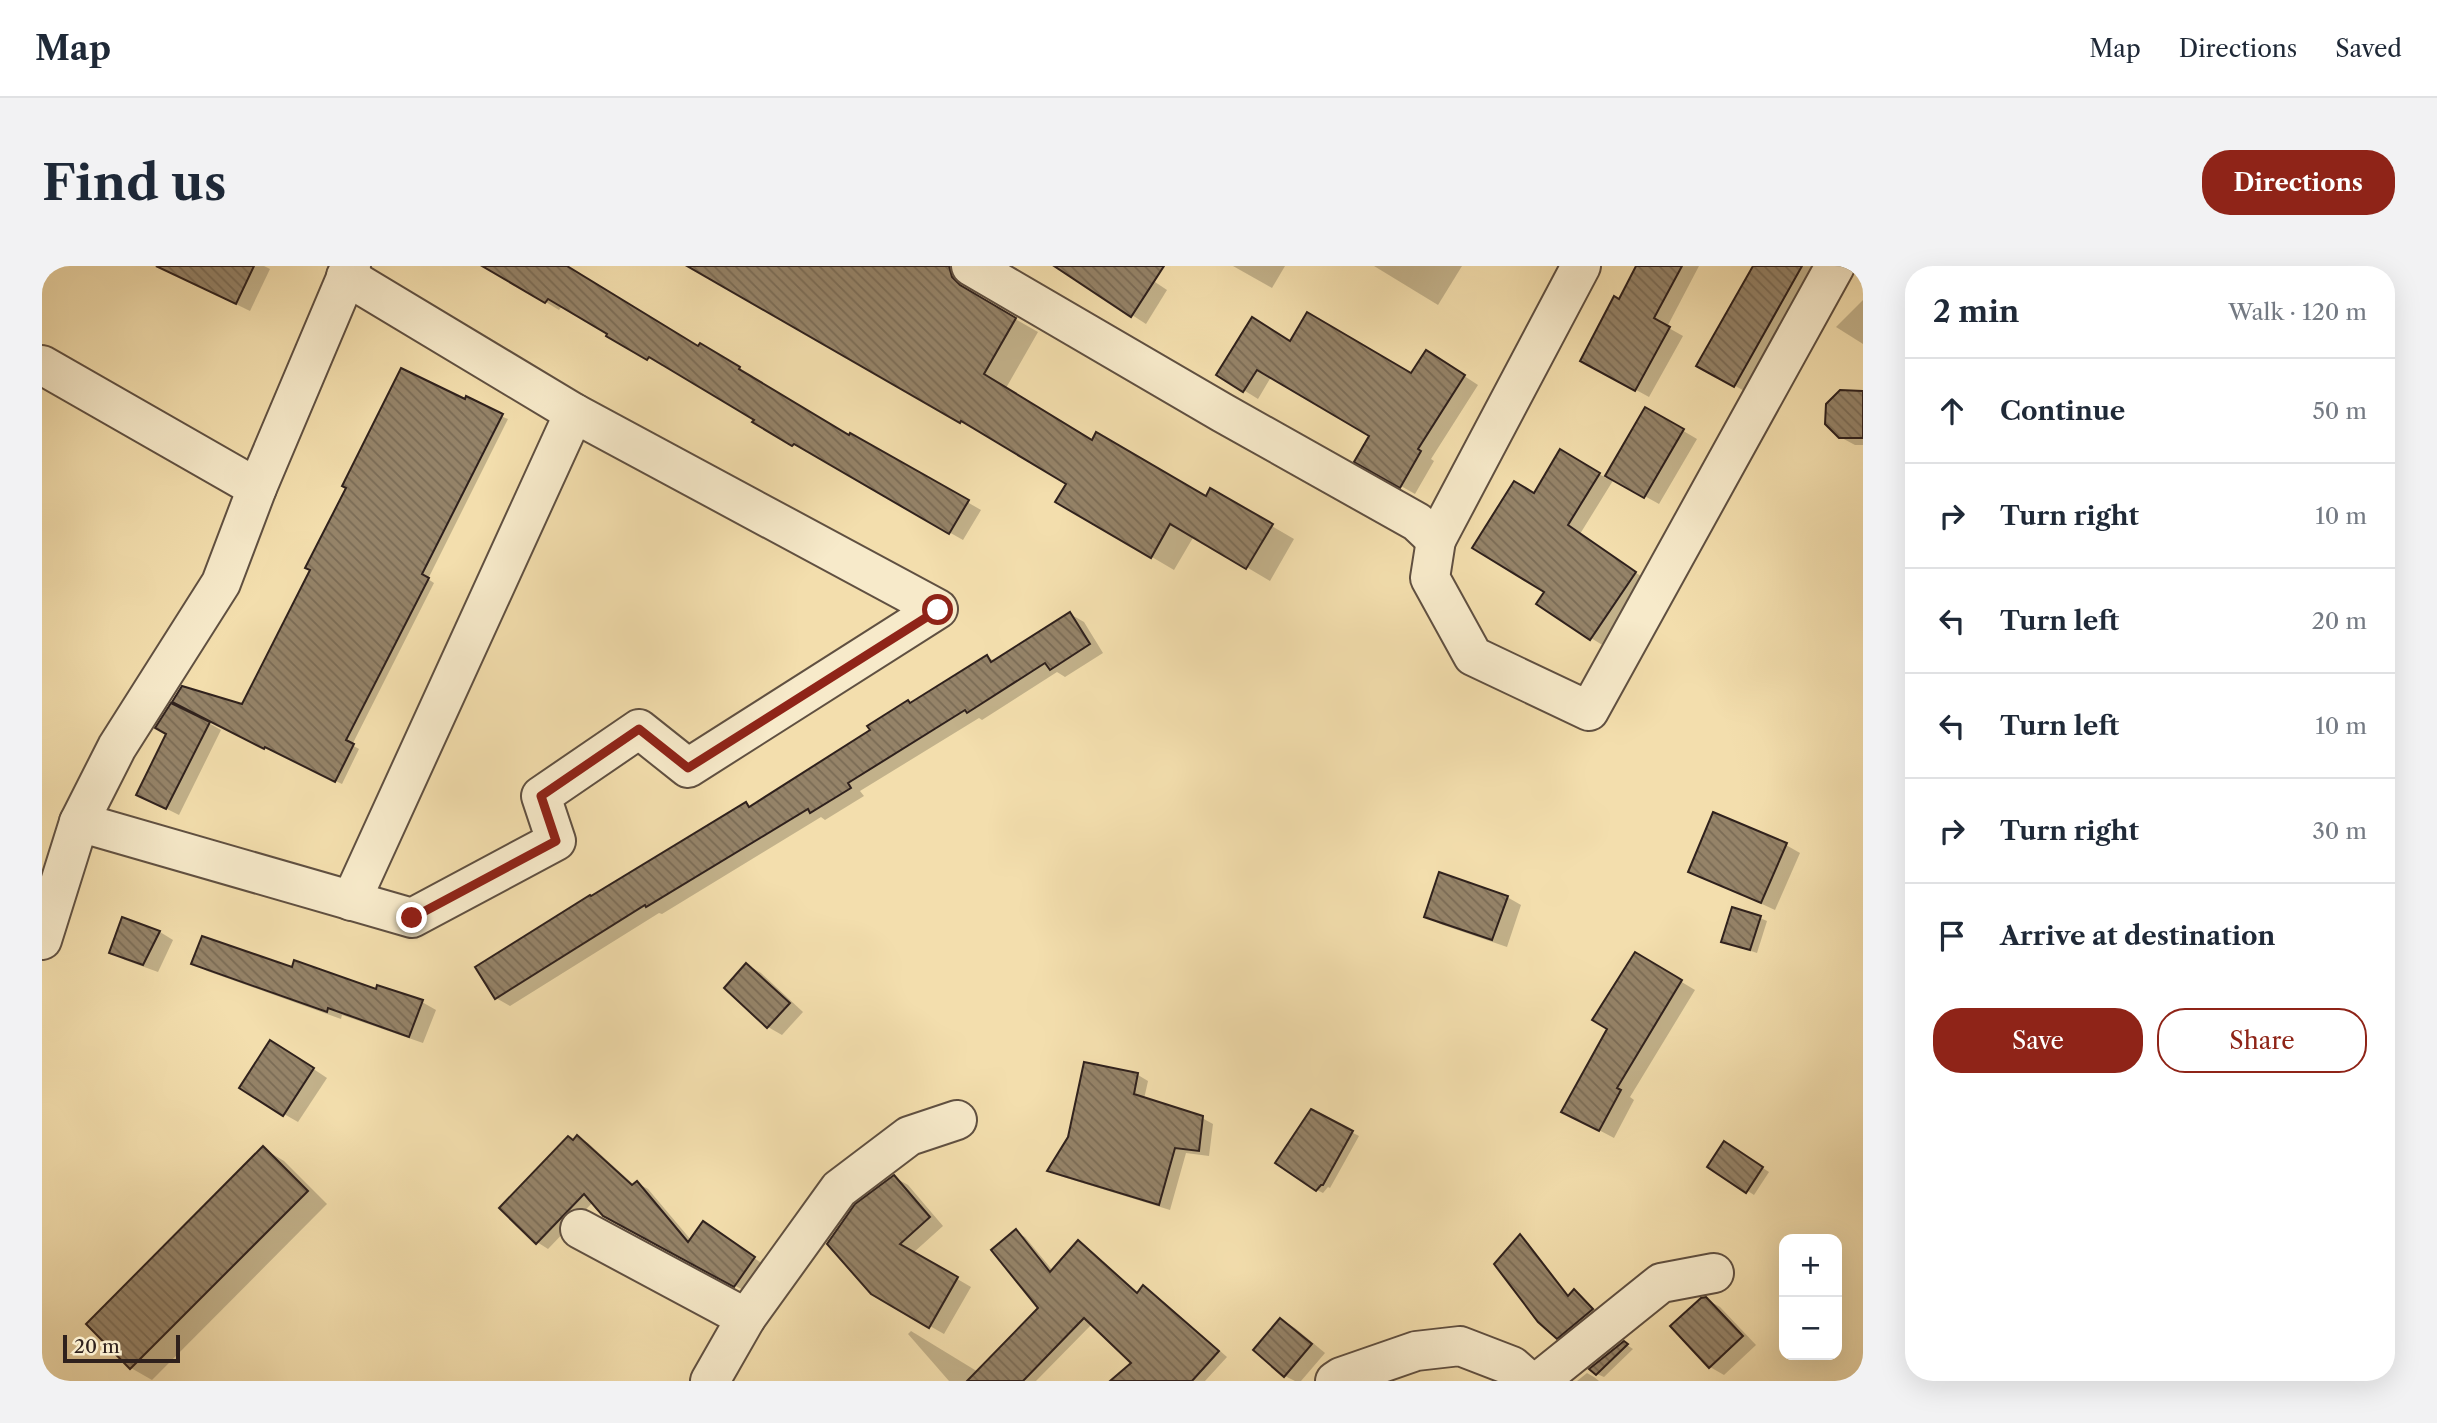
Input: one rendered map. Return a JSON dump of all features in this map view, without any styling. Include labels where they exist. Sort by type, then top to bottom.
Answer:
[{"type":"street","points":[[971,266],[1223,414],[1417,522],[1437,540]]},
{"type":"street","points":[[1581,266],[1437,540],[1430,578],[1472,656],[1589,710],[1835,266]]},
{"type":"street","points":[[42,940],[79,822],[117,747],[221,583],[257,488],[349,271],[574,413],[938,610],[688,768],[639,729],[541,796],[556,841],[412,918],[79,822]]},
{"type":"street","points":[[42,365],[257,488]]},
{"type":"street","points":[[351,901],[574,413]]},
{"type":"street","points":[[710,1381],[746,1318],[839,1189],[909,1136],[957,1120]]},
{"type":"street","points":[[580,1229],[746,1318]]},
{"type":"street","points":[[1539,1381],[1661,1283],[1714,1273]]},
{"type":"street","points":[[1335,1381],[1416,1351],[1460,1346],[1512,1366],[1530,1381]]},
{"type":"building","points":[[156,266],[254,266],[236,304]]},
{"type":"building","points":[[482,266],[567,266],[698,346],[700,343],[849,435],[850,433],[969,500],[949,534],[794,444],[792,446],[752,422],[754,420],[649,357],[647,360],[606,336],[607,334],[548,299],[545,303]]},
{"type":"building","points":[[687,266],[949,266],[952,277],[960,285],[1016,318],[984,374],[1092,440],[1096,432],[1206,496],[1210,488],[1273,524],[1246,569],[1170,524],[1151,558],[1055,502],[1066,484],[961,421],[960,423]]},
{"type":"building","points":[[1054,266],[1164,266],[1131,317]]},
{"type":"building","points":[[1636,266],[1682,266],[1654,318],[1670,327],[1635,391],[1580,361],[1614,296],[1619,299]]},
{"type":"building","points":[[1753,266],[1802,266],[1734,387],[1696,366]]},
{"type":"building","points":[[1307,312],[1411,373],[1426,350],[1465,375],[1418,449],[1421,451],[1400,488],[1354,462],[1369,436],[1257,370],[1243,392],[1216,375],[1252,317],[1290,341]]},
{"type":"building","points":[[401,368],[503,414],[422,574],[429,578],[346,740],[354,744],[335,782],[172,702],[182,686],[242,704],[310,570],[305,568],[346,488],[342,486]]},
{"type":"building","points":[[1840,390],[1863,391],[1863,438],[1839,438],[1825,424],[1826,404]]},
{"type":"building","points":[[1645,407],[1684,429],[1644,498],[1605,476]]},
{"type":"building","points":[[1560,449],[1600,473],[1568,525],[1636,572],[1590,640],[1536,604],[1544,592],[1472,548],[1514,481],[1534,493]]},
{"type":"building","points":[[1070,612],[1090,644],[1050,670],[1045,663],[967,713],[965,710],[848,783],[851,788],[810,813],[808,809],[646,907],[645,905],[495,999],[475,967],[746,802],[749,807],[870,730],[867,726],[908,700],[910,703],[987,655],[991,662]]},
{"type":"building","points":[[171,703],[210,722],[166,809],[136,795],[166,734],[155,728]]},
{"type":"building","points":[[1713,812],[1787,843],[1761,903],[1688,872]]},
{"type":"building","points":[[1439,872],[1508,896],[1492,940],[1424,917]]},
{"type":"building","points":[[1732,907],[1761,916],[1750,950],[1721,942]]},
{"type":"building","points":[[122,917],[160,931],[143,965],[109,953]]},
{"type":"building","points":[[202,936],[292,967],[294,960],[376,989],[377,985],[423,1000],[409,1037],[328,1008],[327,1012],[191,964]]},
{"type":"building","points":[[1635,952],[1682,980],[1617,1088],[1621,1090],[1599,1131],[1561,1112],[1607,1029],[1592,1020]]},
{"type":"building","points":[[746,963],[790,1003],[767,1028],[724,988]]},
{"type":"building","points":[[270,1040],[314,1068],[283,1116],[239,1088]]},
{"type":"building","points":[[1084,1062],[1138,1073],[1134,1094],[1203,1116],[1199,1151],[1175,1148],[1159,1205],[1047,1171],[1068,1137]]},
{"type":"building","points":[[1311,1109],[1353,1131],[1323,1185],[1316,1191],[1275,1163]]},
{"type":"building","points":[[577,1135],[632,1185],[637,1181],[688,1242],[703,1221],[755,1257],[734,1287],[603,1216],[584,1194],[536,1244],[499,1208],[568,1136],[573,1140]]},
{"type":"building","points":[[1724,1141],[1763,1167],[1746,1193],[1707,1167]]},
{"type":"building","points":[[263,1146],[308,1191],[130,1369],[86,1324]]},
{"type":"building","points":[[894,1175],[930,1217],[900,1244],[958,1277],[929,1328],[871,1294],[827,1244],[855,1204]]},
{"type":"building","points":[[1016,1229],[1050,1272],[1078,1240],[1137,1293],[1143,1285],[1219,1351],[1192,1381],[1110,1381],[1131,1363],[1084,1318],[1023,1381],[967,1381],[1038,1308],[991,1250]]},
{"type":"building","points":[[1520,1234],[1568,1296],[1574,1289],[1593,1309],[1557,1339],[1538,1322],[1494,1264]]},
{"type":"building","points":[[1706,1297],[1743,1336],[1709,1368],[1670,1326],[1701,1298]]},
{"type":"building","points":[[1280,1318],[1312,1344],[1284,1377],[1253,1350]]},
{"type":"building","points":[[1624,1341],[1628,1344],[1596,1375],[1589,1369]]},
{"type":"route","points":[[412,918],[556,841],[541,796],[639,729],[688,768],[938,610]]}]
